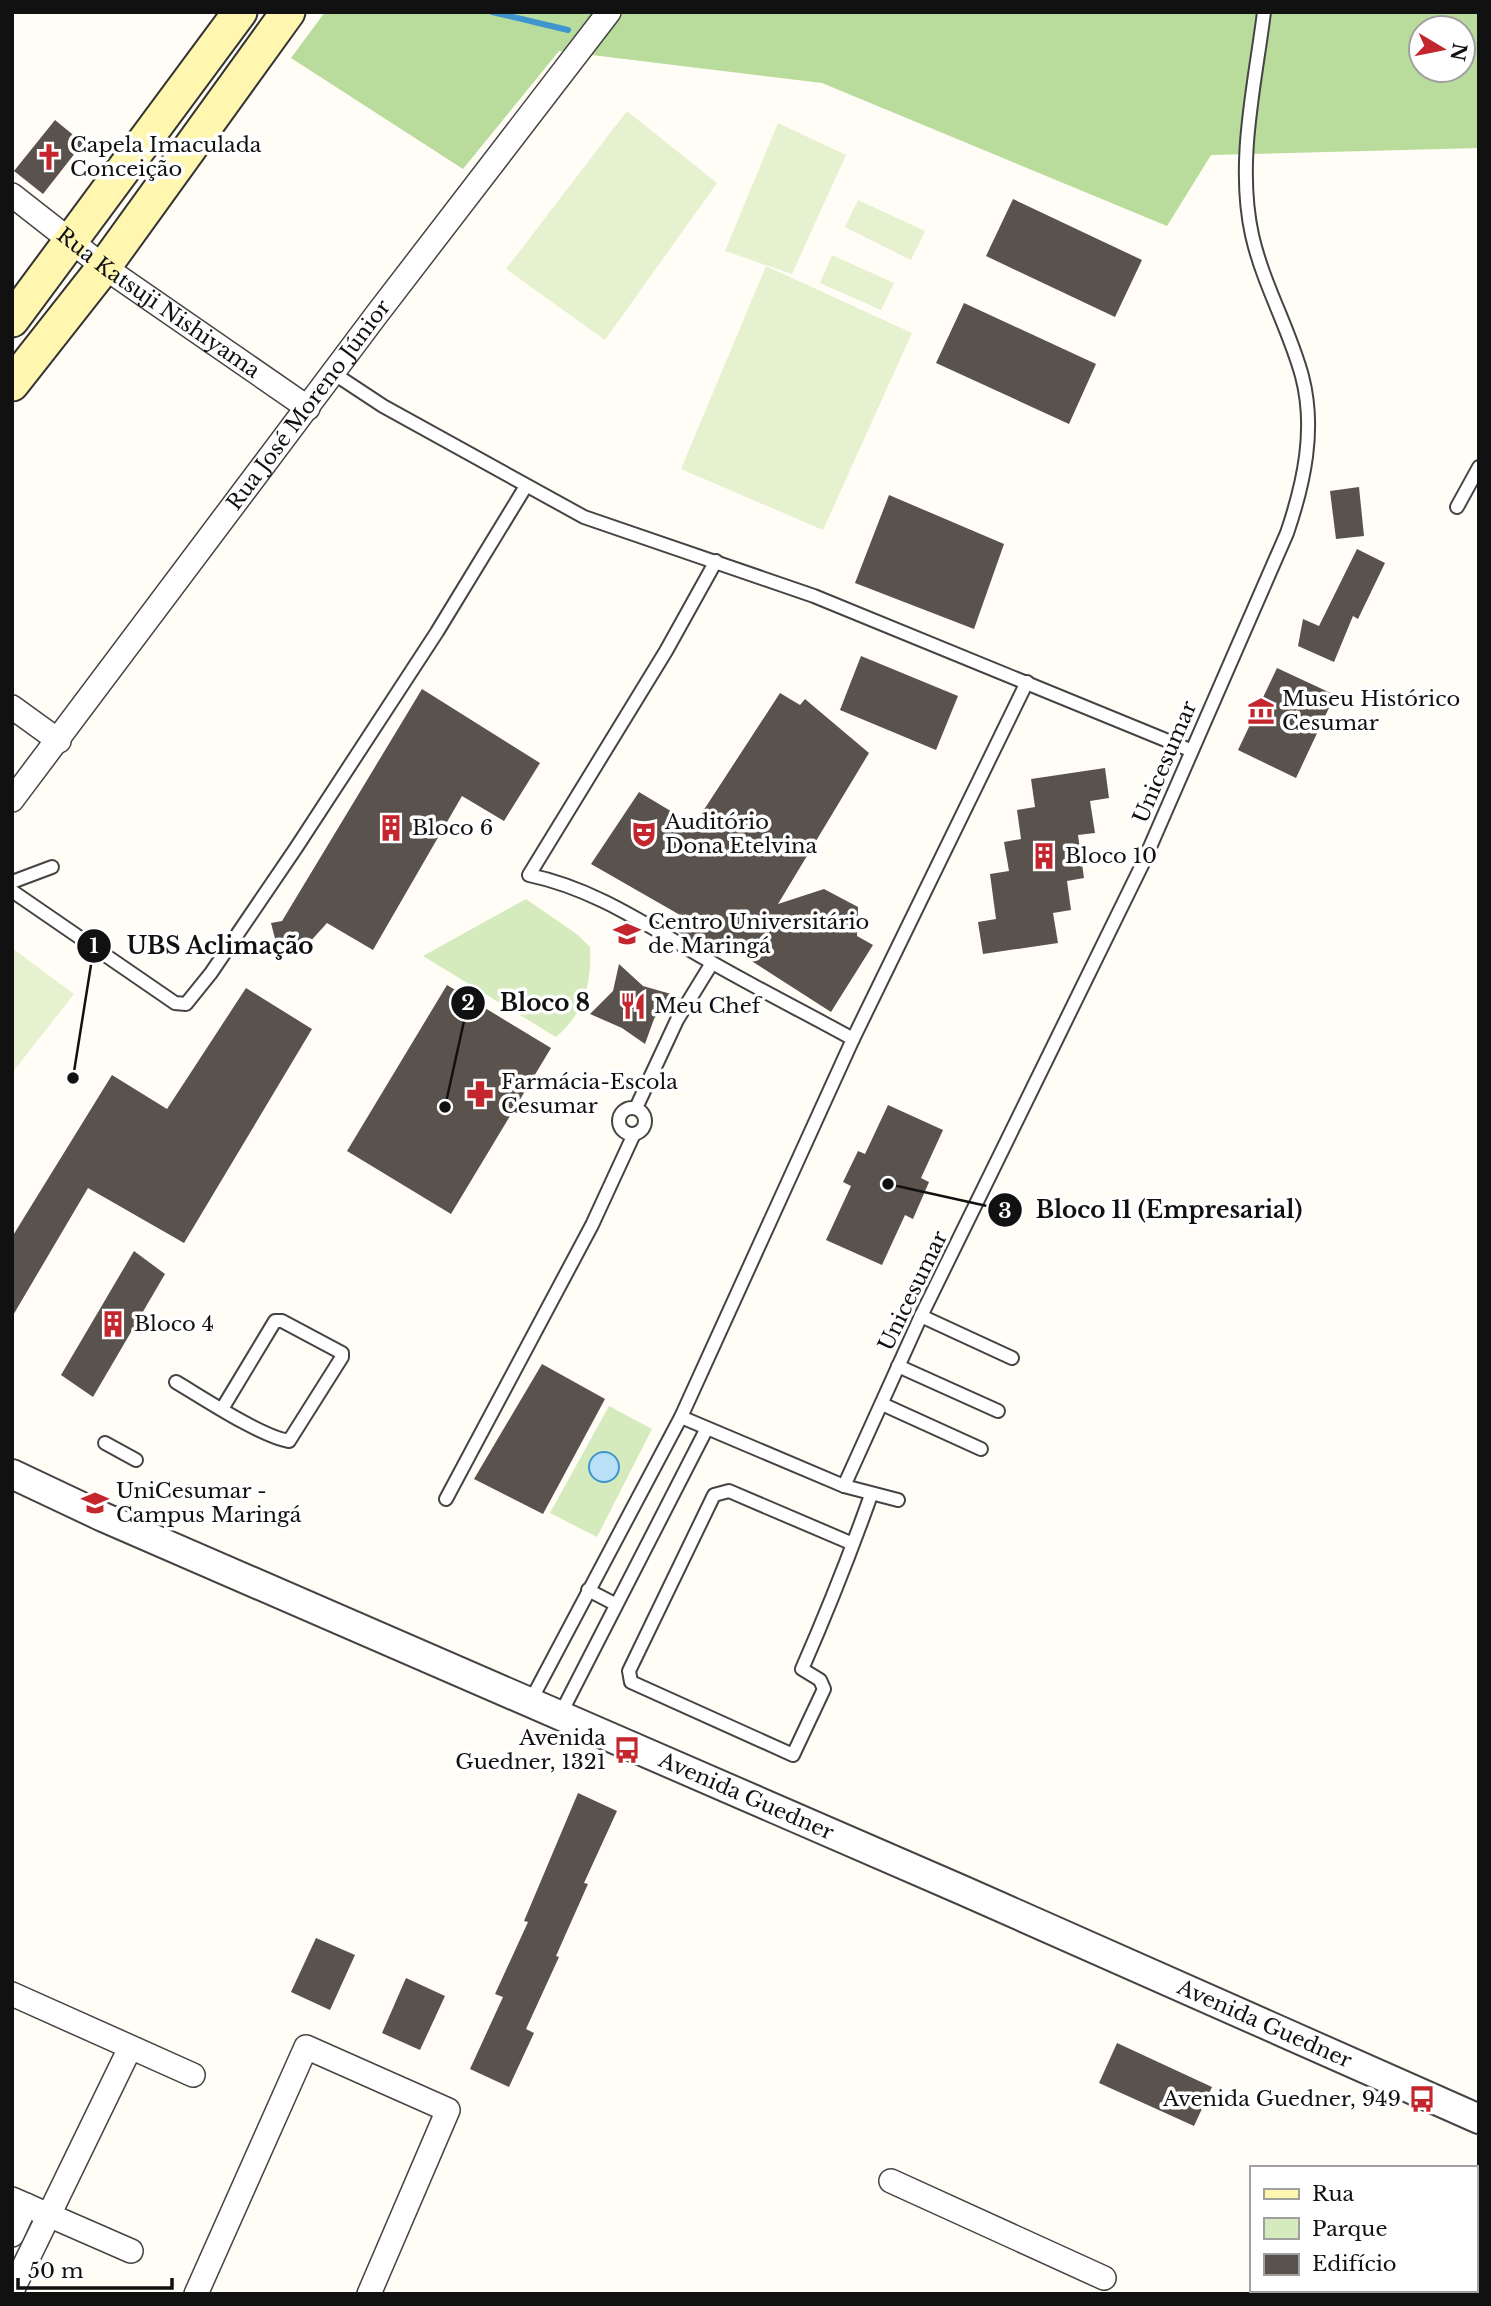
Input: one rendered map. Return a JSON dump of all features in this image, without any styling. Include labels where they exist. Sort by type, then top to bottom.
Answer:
[{"type":"main road","points":[[12,320],[240,12]]},
{"type":"main road","points":[[12,384],[104,267],[288,12]]},
{"type":"street","name":"Rua José Moreno Júnior","points":[[12,800],[609,12]]},
{"type":"street","name":"Rua Katsuji Nishiyama","points":[[12,195],[104,267],[308,408]]},
{"type":"street","points":[[12,707],[59,741]]},
{"type":"street","name":"Avenida Guedner","points":[[12,1474],[103,1517],[974,1895],[1479,2119]]},
{"type":"street","points":[[12,1994],[193,2075]]},
{"type":"street","points":[[196,2294],[306,2047],[448,2110],[369,2294]]},
{"type":"street","points":[[12,2291],[130,2048]]},
{"type":"street","points":[[891,2181],[1104,2278]]},
{"type":"street","points":[[12,2235],[19,2202],[131,2251]]},
{"type":"lane","name":"Unicesumar","points":[[844,1486],[921,1316],[1143,863],[1190,750],[1287,533],[1302,488],[1308,437],[1302,377],[1268,288],[1252,234],[1248,130],[1264,12]]},
{"type":"lane","points":[[333,373],[383,406],[584,517],[814,596],[1190,750]]},
{"type":"lane","points":[[1457,507],[1479,467]]},
{"type":"lane","points":[[12,891],[175,1003],[186,1004],[193,998],[237,934],[437,632],[526,486]]},
{"type":"lane","points":[[716,561],[666,651],[529,875],[557,881],[617,907],[712,963],[853,1039]]},
{"type":"lane","points":[[530,1702],[681,1417],[853,1039],[1027,682]]},
{"type":"lane","points":[[12,882],[52,867]]},
{"type":"lane","points":[[636,1108],[656,1061],[712,963]]},
{"type":"lane","points":[[634,1134],[623,1131],[618,1120],[624,1110],[636,1108]]},
{"type":"lane","points":[[446,1499],[580,1248],[634,1134],[639,1132],[645,1122],[644,1116],[636,1108]]},
{"type":"lane","points":[[921,1316],[1012,1358]]},
{"type":"lane","points":[[176,1382],[222,1409],[289,1441],[342,1353],[282,1321],[275,1321],[222,1409]]},
{"type":"lane","points":[[898,1366],[998,1410]]},
{"type":"lane","points":[[882,1404],[981,1449]]},
{"type":"lane","points":[[681,1417],[706,1430],[844,1486],[898,1500]]},
{"type":"lane","points":[[560,1716],[706,1430]]},
{"type":"lane","points":[[106,1443],[136,1460]]},
{"type":"lane","points":[[853,1544],[729,1490],[714,1495],[629,1671],[631,1682],[793,1755],[824,1689],[820,1680],[802,1669],[853,1544],[871,1495]]},
{"type":"lane","points":[[588,1590],[615,1604]]},
{"type":"green space","points":[[325,12],[1479,12],[1479,148],[1211,155],[1167,226],[822,83],[559,51],[463,169],[291,58]]},
{"type":"green space","points":[[627,111],[717,183],[605,340],[506,269]]},
{"type":"green space","points":[[778,123],[846,155],[792,274],[725,251]]},
{"type":"green space","points":[[858,200],[925,231],[911,260],[845,227]]},
{"type":"green space","points":[[832,255],[894,283],[881,310],[820,283]]},
{"type":"green space","points":[[766,266],[912,333],[823,530],[681,469]]},
{"type":"green space","points":[[526,899],[578,935],[590,947],[588,985],[580,1008],[556,1037],[423,956]]},
{"type":"green space","points":[[12,948],[74,994],[12,1073]]},
{"type":"green space","points":[[609,1406],[652,1429],[597,1537],[550,1513]]},
{"type":"water","points":[[604,1452],[615,1456],[619,1467],[615,1478],[604,1482],[593,1478],[589,1467],[593,1456]]},
{"type":"building","name":"Capela Imaculada Conceição","points":[[55,120],[83,143],[43,194],[14,171]]},
{"type":"building","points":[[1013,199],[1142,260],[1115,317],[986,256]]},
{"type":"building","points":[[964,303],[1096,364],[1069,424],[936,363]]},
{"type":"building","points":[[1359,487],[1364,536],[1336,539],[1330,491]]},
{"type":"building","points":[[889,495],[1004,544],[974,629],[855,583]]},
{"type":"building","points":[[1357,549],[1385,563],[1358,619],[1353,616],[1334,662],[1298,646],[1303,619],[1319,626]]},
{"type":"building","points":[[861,656],[958,696],[936,750],[840,710]]},
{"type":"building","points":[[1277,668],[1335,695],[1296,778],[1238,750]]},
{"type":"building","name":"Bloco 6","points":[[422,689],[540,763],[504,821],[462,796],[373,950],[327,923],[308,944],[279,954],[271,923],[282,921]]},
{"type":"building","points":[[780,693],[800,705],[805,699],[869,753],[778,904],[824,889],[858,907],[857,936],[873,945],[831,1012],[719,940],[711,952],[678,932],[680,915],[591,864],[639,792],[694,825]]},
{"type":"building","name":"Bloco 10","points":[[1105,768],[1109,798],[1090,801],[1095,833],[1078,835],[1084,878],[1067,881],[1071,910],[1053,913],[1058,943],[983,954],[978,922],[996,919],[990,874],[1009,871],[1004,842],[1021,839],[1017,810],[1035,807],[1031,779]]},
{"type":"building","points":[[619,964],[643,986],[671,994],[654,1019],[645,1044],[622,1028],[590,1014],[613,991]]},
{"type":"building","points":[[447,985],[551,1048],[451,1214],[347,1151]]},
{"type":"building","points":[[246,988],[312,1029],[184,1243],[88,1188],[12,1317],[12,1237],[112,1075],[167,1109]]},
{"type":"building","points":[[888,1105],[943,1130],[921,1178],[929,1182],[913,1219],[905,1215],[882,1265],[826,1240],[851,1186],[843,1182],[858,1151],[865,1154]]},
{"type":"building","name":"Bloco 4","points":[[134,1251],[165,1274],[93,1397],[61,1375]]},
{"type":"building","points":[[542,1364],[605,1399],[543,1514],[474,1479]]},
{"type":"building","points":[[578,1793],[617,1811],[584,1883],[588,1884],[556,1956],[559,1957],[526,2029],[534,2033],[509,2087],[470,2069],[503,1997],[495,1994],[528,1922],[524,1921]]},
{"type":"building","points":[[316,1938],[355,1955],[330,2010],[291,1992]]},
{"type":"building","points":[[406,1978],[445,1996],[420,2050],[382,2033]]},
{"type":"building","points":[[1117,2043],[1212,2087],[1194,2126],[1099,2083]]},
{"type":"waterway","points":[[492,12],[568,30]]},
{"type":"place","name":"Capela Imaculada Conceição","points":[[49,157]]},
{"type":"place","name":"Museu Histórico Cesumar","points":[[1261,711]]},
{"type":"place","name":"Bloco 6","points":[[391,828]]},
{"type":"place","name":"Auditório Dona Etelvina","points":[[644,834]]},
{"type":"place","name":"Bloco 10","points":[[1044,856]]},
{"type":"place","name":"Centro Universitário de Maringá","points":[[627,934]]},
{"type":"place","name":"Meu Chef","points":[[633,1006]]},
{"type":"place","name":"UBS Aclimação","points":[[73,1078]]},
{"type":"place","name":"Farmácia-Escola Cesumar","points":[[480,1094]]},
{"type":"place","name":"Bloco 8","points":[[445,1107]]},
{"type":"place","name":"Bloco 11 (Empresarial)","points":[[888,1184]]},
{"type":"place","name":"Bloco 4","points":[[113,1324]]},
{"type":"place","name":"UniCesumar - Campus Maringá","points":[[95,1503]]},
{"type":"place","name":"Avenida Guedner, 1321","points":[[627,1750]]},
{"type":"place","name":"Avenida Guedner, 949","points":[[1422,2099]]}]
